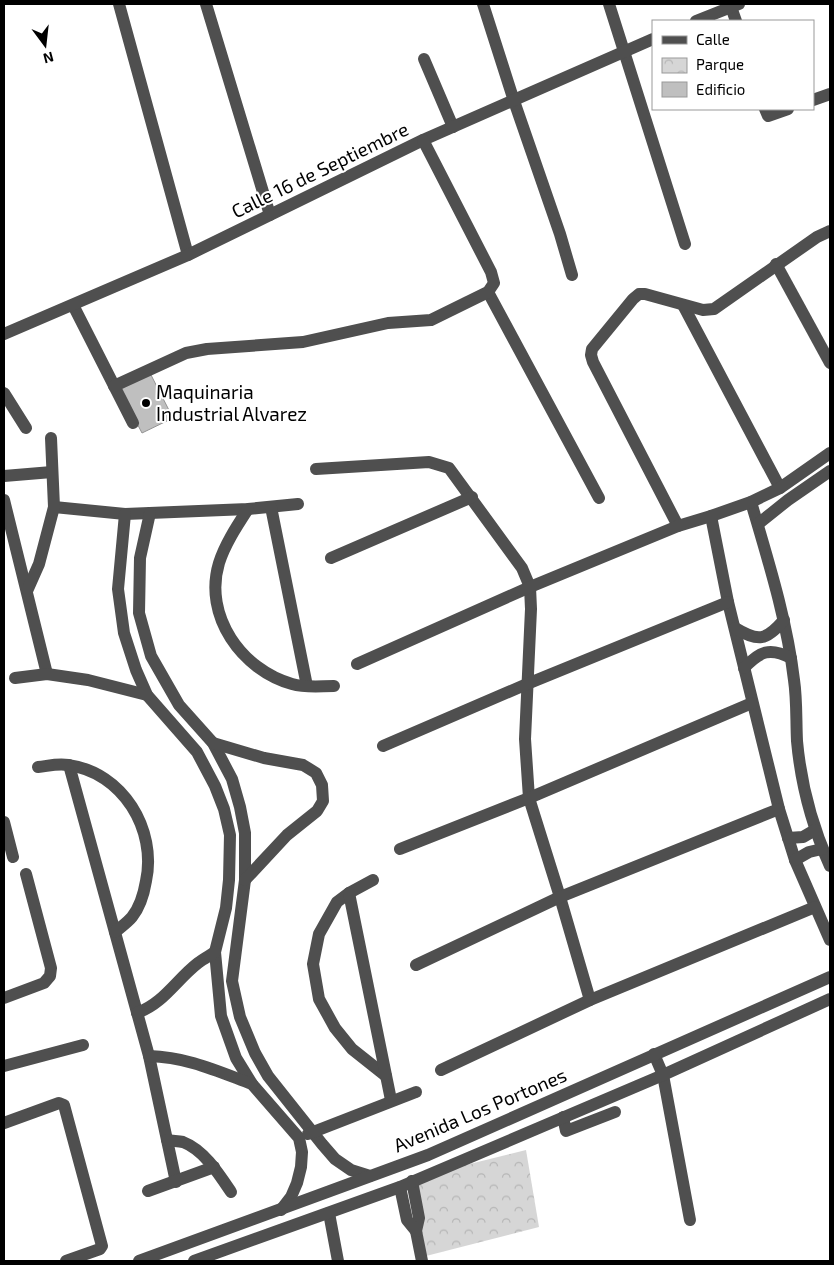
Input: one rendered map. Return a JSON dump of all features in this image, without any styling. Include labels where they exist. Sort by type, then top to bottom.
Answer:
[{"type":"street","points":[[119,4],[188,255]]},
{"type":"street","points":[[206,4],[270,215]]},
{"type":"street","points":[[483,4],[572,276]]},
{"type":"street","points":[[609,4],[685,244]]},
{"type":"street","points":[[698,20],[735,5],[736,20]]},
{"type":"street","name":"Calle 16 de Septiembre","points":[[4,334],[188,255],[423,140],[652,39]]},
{"type":"street","points":[[424,59],[453,127]]},
{"type":"street","points":[[814,100],[830,94]]},
{"type":"street","points":[[766,110],[768,116],[785,110]]},
{"type":"street","points":[[114,386],[186,353],[208,349],[303,342],[388,323],[431,320],[488,292],[494,283],[491,272],[423,140]]},
{"type":"street","points":[[678,526],[591,355],[592,349],[639,294],[646,294],[703,310],[714,309],[724,304],[776,264],[817,237],[830,231]]},
{"type":"street","points":[[776,264],[830,363]]},
{"type":"street","points":[[488,292],[599,498]]},
{"type":"street","points":[[73,305],[133,423]]},
{"type":"street","points":[[683,305],[780,488]]},
{"type":"street","points":[[4,393],[26,428]]},
{"type":"street","points":[[26,591],[39,564],[54,507],[51,438]]},
{"type":"street","points":[[357,664],[530,587],[678,526],[751,502],[780,488],[830,454]]},
{"type":"street","points":[[316,469],[429,462],[449,468],[522,568],[530,587],[531,609],[525,739],[529,798],[590,1000]]},
{"type":"street","points":[[758,524],[830,471]]},
{"type":"street","points":[[4,476],[52,472]]},
{"type":"street","points":[[331,558],[472,497]]},
{"type":"street","points":[[4,500],[47,674]]},
{"type":"street","points":[[751,502],[784,620],[791,658],[797,742],[804,790],[815,830],[830,866]]},
{"type":"street","points":[[54,507],[125,514],[248,509],[298,504]]},
{"type":"street","points":[[271,507],[307,686]]},
{"type":"street","points":[[248,509],[235,529],[219,563],[216,588],[218,611],[229,636],[243,655],[266,674],[292,684],[334,686]]},
{"type":"street","points":[[150,513],[140,558],[139,613],[151,656],[179,706],[213,743],[232,779],[245,833],[245,880],[232,981],[240,1018],[255,1053],[268,1076],[335,1159],[351,1170],[370,1176]]},
{"type":"street","points":[[125,514],[118,589],[124,633],[147,695],[197,752],[215,786],[224,810],[230,835],[226,908],[214,952],[221,1016],[236,1058],[252,1084],[299,1138],[302,1152],[299,1175],[291,1197],[282,1210]]},
{"type":"street","points":[[711,516],[734,628],[779,809],[814,907],[830,940]]},
{"type":"street","points":[[383,746],[527,684],[728,602]]},
{"type":"street","points":[[734,628],[748,636],[761,637],[772,633],[784,620]]},
{"type":"street","points":[[744,668],[753,658],[765,652],[778,652],[791,658]]},
{"type":"street","points":[[15,678],[47,674],[88,680],[147,695]]},
{"type":"street","points":[[400,848],[529,798],[752,703]]},
{"type":"street","points":[[176,729],[189,716]]},
{"type":"street","points":[[213,743],[264,758],[304,765],[316,773],[322,785],[323,801],[317,812],[287,835],[245,880]]},
{"type":"street","points":[[38,767],[57,764],[69,765],[88,770],[102,777],[116,787],[129,801],[144,830],[149,858],[144,889],[139,906],[132,917],[115,932]]},
{"type":"street","points":[[69,765],[149,1056],[176,1182]]},
{"type":"street","points":[[416,965],[560,898],[779,809]]},
{"type":"street","points":[[4,822],[13,858]]},
{"type":"street","points":[[788,838],[803,837],[815,830]]},
{"type":"street","points":[[796,860],[809,852],[822,849]]},
{"type":"street","points":[[4,998],[44,983],[50,976],[50,968],[26,874]]},
{"type":"street","points":[[372,880],[337,902],[319,934],[313,964],[319,999],[335,1028],[352,1048],[386,1076]]},
{"type":"street","points":[[349,894],[391,1100]]},
{"type":"street","points":[[441,1070],[590,1000],[814,907]]},
{"type":"street","points":[[226,908],[241,910]]},
{"type":"street","points":[[137,1014],[146,1010],[168,994],[197,964],[214,952]]},
{"type":"street","name":"Avenida Los Portones","points":[[139,1261],[428,1155],[830,977]]},
{"type":"street","name":"Avenida Los Portones","points":[[194,1261],[329,1213],[434,1172],[663,1075],[830,999]]},
{"type":"street","points":[[4,1066],[83,1045]]},
{"type":"street","points":[[654,1054],[663,1075],[690,1220]]},
{"type":"street","points":[[149,1056],[166,1056],[189,1061],[252,1084]]},
{"type":"street","points":[[299,1138],[391,1100],[416,1092]]},
{"type":"street","points":[[4,1123],[59,1103],[64,1105],[102,1246],[100,1249],[66,1261]]},
{"type":"street","points":[[587,1108],[591,1122]]},
{"type":"street","points":[[563,1118],[566,1131],[615,1112]]},
{"type":"street","points":[[167,1140],[183,1142],[196,1150],[214,1167],[231,1192]]},
{"type":"street","points":[[428,1155],[434,1172]]},
{"type":"street","points":[[148,1191],[214,1167]]},
{"type":"street","points":[[412,1181],[419,1218],[416,1231],[422,1261]]},
{"type":"street","points":[[400,1186],[407,1220],[416,1231]]},
{"type":"street","points":[[329,1213],[338,1261]]},
{"type":"green space","points":[[526,1150],[539,1227],[426,1256],[413,1178]]},
{"type":"building","name":"Maquinaria Industrial Alvarez","points":[[150,373],[173,418],[142,433],[118,387]]},
{"type":"place","name":"Maquinaria Industrial Alvarez","points":[[146,403]]}]
